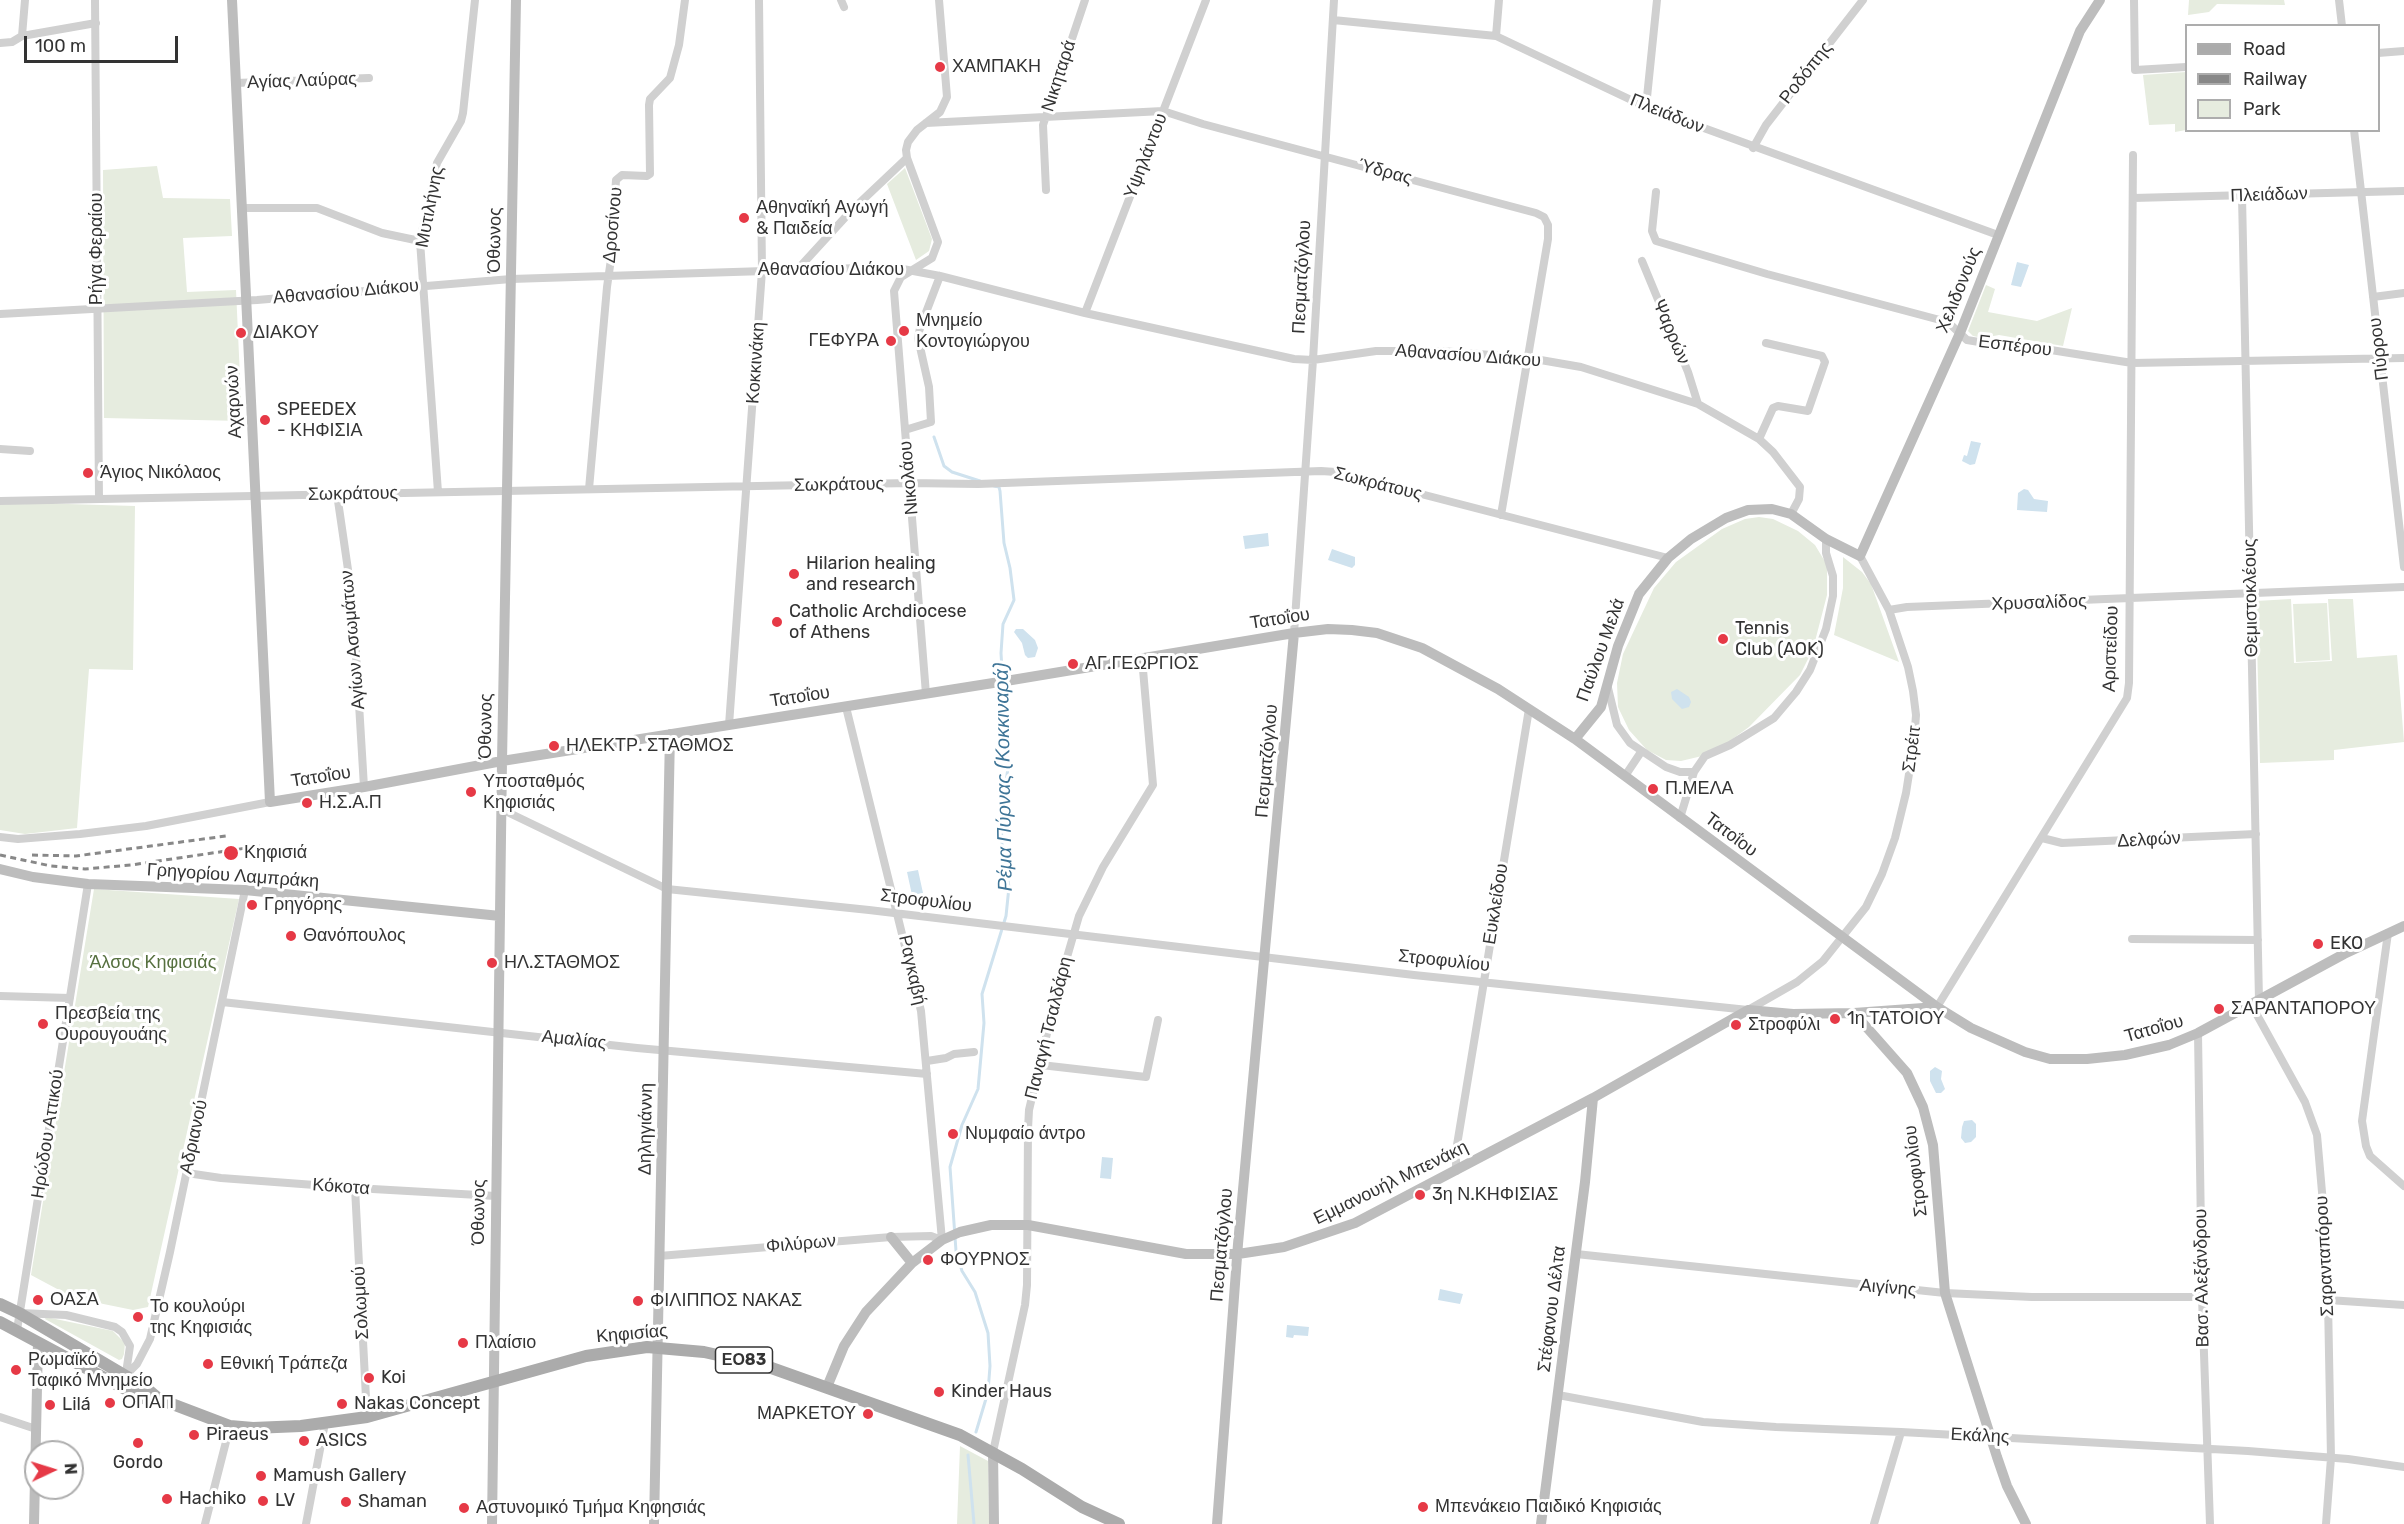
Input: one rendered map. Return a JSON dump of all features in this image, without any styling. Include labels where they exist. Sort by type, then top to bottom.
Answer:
[{"type":"main road","name":"Κηφισίας","points":[[0,1304],[146,1388],[159,1400]]},
{"type":"main road","name":"Κηφισίας","points":[[0,1322],[142,1398],[159,1400],[230,1426],[262,1428],[367,1417],[586,1356],[657,1347],[735,1358],[827,1386],[968,1438],[1091,1512],[1119,1524]]},
{"type":"street","points":[[22,36],[25,0]]},
{"type":"street","name":"Ρήγα Φεραίου","points":[[95,0],[99,499]]},
{"type":"street","name":"Αχαρνών","points":[[232,0],[270,802]]},
{"type":"street","name":"Μυτιλήνης","points":[[438,492],[420,241],[437,163],[460,121],[475,0]]},
{"type":"street","name":"Όθωνος","points":[[492,1524],[501,809],[516,0]]},
{"type":"street","name":"Δροσίνου","points":[[589,489],[616,180],[622,175],[647,176],[650,174],[650,99],[670,78],[679,45],[686,0]]},
{"type":"street","name":"Κοκκινάκη","points":[[729,725],[762,271],[759,0]]},
{"type":"street","points":[[797,270],[851,211],[907,158],[908,142],[940,112],[948,97],[939,0]]},
{"type":"street","name":"Νικηταρά","points":[[1046,190],[1043,126],[1085,0]]},
{"type":"street","name":"Υψηλάντου","points":[[1085,313],[1206,0]]},
{"type":"street","name":"Πεσματζόγλου","points":[[1217,1524],[1238,1254],[1294,633],[1334,0]]},
{"type":"street","points":[[1496,36],[1499,0]]},
{"type":"street","points":[[1646,107],[1658,0]]},
{"type":"street","name":"Ροδόπης","points":[[1753,148],[1766,125],[1863,0]]},
{"type":"street","name":"Χελιδονούς","points":[[1860,556],[1960,333],[2080,31],[2100,0]]},
{"type":"street","points":[[2134,0],[2135,70],[2185,67]]},
{"type":"street","points":[[2339,0],[2342,24]]},
{"type":"street","name":"Πλειάδων","points":[[1333,20],[1496,36],[1646,107],[1753,148],[1998,235]]},
{"type":"street","points":[[0,42],[12,42],[22,36],[96,23]]},
{"type":"street","points":[[2380,52],[2404,51]]},
{"type":"street","name":"Αγίας Λαύρας","points":[[236,83],[369,78]]},
{"type":"street","name":"Ύδρας","points":[[926,123],[1163,111],[1203,124],[1544,217],[1548,225],[1548,239],[1501,515]]},
{"type":"street","name":"Πύρρου","points":[[2354,132],[2404,567]]},
{"type":"street","name":"Αριστείδου","points":[[1937,1007],[2127,698],[2133,155]]},
{"type":"street","name":"Νικολάου","points":[[907,158],[938,242],[932,258],[901,277],[894,291],[926,694]]},
{"type":"street","name":"Πλειάδων","points":[[2133,198],[2404,191]]},
{"type":"street","name":"Εσπέρου","points":[[1656,192],[1652,231],[1656,241],[1767,274],[1940,320],[1967,340],[1985,343],[2001,342],[2132,363],[2404,358]]},
{"type":"street","name":"Θεμιστοκλέους","points":[[2242,196],[2258,940],[2255,1002]]},
{"type":"street","points":[[242,208],[317,208],[382,233],[420,241]]},
{"type":"street","name":"Ψαρρών","points":[[1642,261],[1688,372],[1698,404]]},
{"type":"street","name":"Αθανασίου Διάκου","points":[[0,314],[246,300],[511,279],[892,267],[940,276],[1085,313],[1294,359],[1313,360],[1376,351],[1406,350],[1529,358],[1581,367],[1698,404],[1759,439],[1773,452],[1800,487],[1799,499],[1791,514]]},
{"type":"street","points":[[905,430],[931,422],[928,387],[918,338],[940,276]]},
{"type":"street","points":[[2373,297],[2404,293]]},
{"type":"street","points":[[1759,439],[1773,408],[1778,406],[1808,411],[1825,362],[1822,356],[1766,343]]},
{"type":"street","points":[[0,448],[30,452]]},
{"type":"street","name":"Σωκράτους","points":[[0,501],[909,483],[978,484],[1305,471],[1336,472],[1668,558]]},
{"type":"street","name":"Αγίων Ασωμάτων","points":[[337,494],[353,604],[364,787]]},
{"type":"street","name":"Παύλου Μελά","points":[[1575,740],[1601,707],[1618,646],[1639,594],[1668,558],[1691,539],[1726,518],[1760,508],[1791,514],[1826,539]]},
{"type":"street","points":[[1680,818],[1694,772],[1705,756],[1730,745],[1774,718],[1790,700],[1806,676],[1826,629],[1833,596],[1833,576],[1826,553],[1826,539],[1860,556]]},
{"type":"street","name":"Στρέιτ","points":[[1842,938],[1866,907],[1889,857],[1906,793],[1916,715],[1908,666],[1889,610],[1860,556]]},
{"type":"street","name":"Χρυσαλίδος","points":[[1889,610],[1907,607],[2129,600],[2404,587]]},
{"type":"street","name":"Τατοΐου","points":[[0,837],[18,839],[146,826],[502,761],[1328,629],[1364,631],[1405,641],[1450,661],[1575,740],[1937,1007],[2004,1045],[2050,1059],[2087,1059],[2125,1055],[2169,1045],[2198,1033],[2404,926]]},
{"type":"street","name":"Παναγή Τσαλδάρη","points":[[988,1449],[1025,1305],[1029,1110],[1072,936],[1103,867],[1153,784],[1142,658]]},
{"type":"street","points":[[1608,688],[1617,724],[1630,743],[1666,768],[1694,772]]},
{"type":"street","name":"Ραγκαβή","points":[[846,707],[921,1011],[942,1240]]},
{"type":"street","name":"Ευκλείδου","points":[[1456,1171],[1456,1150],[1529,709]]},
{"type":"street","name":"Δηληγιάννη","points":[[654,1524],[670,734]]},
{"type":"street","points":[[1625,777],[1641,752]]},
{"type":"street","name":"Στροφυλίου","points":[[501,809],[667,889],[1748,1010],[1793,1014],[1854,1013],[1906,1073],[1928,1120],[1933,1145],[1945,1293],[2007,1486],[2026,1524]]},
{"type":"street","name":"Δελφών","points":[[2042,838],[2062,843],[2256,834]]},
{"type":"street","name":"Γρηγορίου Λαμπράκη","points":[[0,869],[33,878],[88,884],[245,890],[500,916]]},
{"type":"street","name":"Ηρώδου Αττικού","points":[[17,1330],[88,884]]},
{"type":"street","name":"Αδριανού","points":[[115,1384],[137,1364],[150,1339],[245,890]]},
{"type":"street","points":[[2388,933],[2362,1121],[2370,1156],[2404,1186]]},
{"type":"street","name":"Εμμανουήλ Μπενάκη","points":[[827,1386],[844,1346],[866,1312],[912,1263],[942,1240],[960,1232],[991,1225],[1028,1225],[1180,1254],[1266,1252],[1331,1233],[1456,1171],[1593,1098],[1748,1010],[1809,974],[1842,938]]},
{"type":"street","points":[[2132,939],[2258,940]]},
{"type":"street","points":[[0,996],[70,998]]},
{"type":"street","name":"Αμαλίας","points":[[222,1002],[664,1050],[927,1074]]},
{"type":"street","name":"Σαρανταπόρου","points":[[2255,1002],[2313,1119],[2317,1135],[2327,1249],[2331,1458],[2326,1524]]},
{"type":"street","points":[[1854,1013],[1937,1007]]},
{"type":"street","points":[[1041,1065],[1146,1077],[1158,1020]]},
{"type":"street","name":"Βασ. Αλεξάνδρου","points":[[2198,1033],[2202,1297],[2210,1524]]},
{"type":"street","points":[[927,1061],[974,1052]]},
{"type":"street","name":"Στέφανου Δέλτα","points":[[1541,1524],[1585,1182],[1593,1098]]},
{"type":"street","name":"Κόκοτα","points":[[186,1173],[221,1178],[355,1188],[496,1196]]},
{"type":"street","name":"Σολωμού","points":[[355,1188],[367,1417]]},
{"type":"street","name":"Φιλύρων","points":[[660,1256],[891,1237],[931,1236],[942,1240]]},
{"type":"street","points":[[891,1237],[912,1263]]},
{"type":"street","name":"Αιγίνης","points":[[1576,1254],[1945,1293],[2032,1297],[2202,1297]]},
{"type":"street","points":[[2328,1300],[2404,1305]]},
{"type":"street","points":[[19,1313],[59,1314],[115,1327],[128,1339],[130,1346],[125,1376]]},
{"type":"street","points":[[34,1524],[38,1342]]},
{"type":"street","name":"Εκάλης","points":[[1558,1395],[1702,1422],[2207,1449],[2331,1458],[2404,1467]]},
{"type":"street","points":[[0,1417],[36,1429]]},
{"type":"street","points":[[306,1524],[325,1423]]},
{"type":"street","points":[[205,1524],[230,1426]]},
{"type":"street","points":[[1874,1524],[1901,1432]]},
{"type":"street","points":[[988,1449],[994,1524]]},
{"type":"green space","points":[[2189,0],[2284,0],[2285,5],[2217,4],[2209,12],[2188,15]]},
{"type":"green space","points":[[2185,72],[2185,130],[2175,132],[2175,124],[2149,125],[2143,75]]},
{"type":"green space","points":[[157,166],[163,198],[230,199],[232,236],[183,238],[187,292],[236,290],[242,421],[104,418],[103,170]]},
{"type":"green space","points":[[905,168],[932,239],[929,251],[916,260],[887,184]]},
{"type":"green space","points":[[1986,285],[1995,289],[1988,312],[2037,321],[2072,308],[2063,346],[1999,335],[1983,338],[1973,336],[1968,331]]},
{"type":"green space","points":[[0,502],[135,506],[133,670],[89,669],[77,828],[25,834],[0,830]]},
{"type":"green space","name":"Tennis Club (AOK)","points":[[1759,517],[1773,519],[1798,531],[1815,545],[1827,565],[1827,595],[1813,649],[1800,675],[1749,727],[1727,743],[1702,756],[1681,761],[1666,760],[1647,750],[1629,730],[1618,707],[1617,683],[1623,654],[1654,588],[1676,562],[1722,529],[1745,519]]},
{"type":"green space","points":[[1843,557],[1862,572],[1871,584],[1899,662],[1834,635],[1843,588]]},
{"type":"green space","points":[[2291,599],[2294,663],[2332,661],[2328,599],[2353,599],[2357,658],[2397,655],[2404,742],[2334,750],[2334,760],[2260,763],[2256,601]]},
{"type":"green space","points":[[2327,603],[2330,660],[2296,662],[2293,604]]},
{"type":"green space","name":"Άλσος Κηφισιάς","points":[[94,889],[239,899],[148,1307],[133,1310],[74,1298],[31,1275]]},
{"type":"green space","points":[[46,1317],[113,1331],[125,1343],[122,1359],[119,1360],[45,1319]]},
{"type":"green space","points":[[960,1446],[988,1461],[989,1524],[957,1524]]},
{"type":"water","points":[[2017,262],[2029,265],[2021,287],[2011,285]]},
{"type":"water","points":[[1971,441],[1981,443],[1975,464],[1970,465],[1962,461],[1964,455],[1967,456]]},
{"type":"water","points":[[2024,489],[2028,490],[2034,499],[2048,501],[2047,512],[2017,510],[2018,493]]},
{"type":"water","points":[[1268,533],[1269,546],[1245,549],[1243,536]]},
{"type":"water","points":[[1332,549],[1355,557],[1355,565],[1352,568],[1328,560]]},
{"type":"water","points":[[1016,629],[1023,629],[1035,640],[1038,648],[1035,657],[1028,658],[1025,655],[1022,643],[1014,632]]},
{"type":"water","points":[[1677,689],[1689,697],[1691,702],[1689,707],[1682,709],[1672,699],[1671,692]]},
{"type":"water","points":[[918,870],[923,893],[912,895],[907,872]]},
{"type":"water","points":[[1935,1067],[1942,1071],[1941,1079],[1945,1089],[1941,1093],[1936,1093],[1930,1081],[1930,1071]]},
{"type":"water","points":[[1972,1120],[1976,1124],[1976,1137],[1971,1142],[1965,1143],[1961,1138],[1962,1127],[1964,1121]]},
{"type":"water","points":[[1102,1157],[1113,1158],[1111,1179],[1100,1178]]},
{"type":"water","points":[[1440,1289],[1463,1294],[1460,1304],[1438,1300]]},
{"type":"water","points":[[1287,1325],[1309,1327],[1308,1336],[1286,1337]]},
{"type":"waterway","name":"Ρέμα Πύρνας (Κοκκιναρά)","points":[[934,437],[944,466],[952,472],[980,481]]},
{"type":"waterway","name":"Ρέμα Πύρνας (Κοκκιναρά)","points":[[976,1432],[988,1392],[990,1366],[988,1333],[975,1292],[962,1271],[956,1251],[950,1167],[962,1125],[978,1089],[984,1023],[982,994],[1006,916],[1009,887],[1002,845],[1001,817],[1008,768],[1001,653],[1003,624],[1014,600],[1004,543],[1000,491],[999,487],[994,486]]},
{"type":"waterway","name":"Ρέμα Πύρνας (Κοκκιναρά)","points":[[968,1455],[974,1524]]},
{"type":"railway","points":[[32,855],[76,856],[226,836]]},
{"type":"railway","points":[[0,855],[51,866],[85,869],[131,865],[260,846]]},
{"type":"place","name":"ΧΑΜΠΑΚΗ","points":[[940,67]]},
{"type":"place","name":"Αθηναϊκή Αγωγή & Παιδεία","points":[[744,218]]},
{"type":"place","name":"Μνημείο Κοντογιώργου","points":[[904,331]]},
{"type":"place","name":"ΔΙΑΚΟΥ","points":[[241,333]]},
{"type":"place","name":"ΓΕΦΥΡΑ","points":[[891,341]]},
{"type":"place","name":"SPEEDEX - ΚΗΦΙΣΙΑ","points":[[265,420]]},
{"type":"place","name":"Άγιος Νικόλαος","points":[[88,473]]},
{"type":"place","name":"Hilarion healing and research","points":[[794,574]]},
{"type":"place","name":"Catholic Archdiocese of Athens","points":[[777,622]]},
{"type":"place","name":"Tennis Club (AOK)","points":[[1723,639]]},
{"type":"place","name":"ΑΓ.ΓΕΩΡΓΙΟΣ","points":[[1073,664]]},
{"type":"place","name":"ΗΛΕΚΤΡ. ΣΤΑΘΜΟΣ","points":[[554,746]]},
{"type":"place","name":"Π.ΜΕΛΑ","points":[[1653,789]]},
{"type":"place","name":"Υποσταθμός Κηφισιάς","points":[[471,792]]},
{"type":"place","name":"Η.Σ.Α.Π","points":[[307,803]]},
{"type":"place","name":"Κηφισιά","points":[[231,853]]},
{"type":"place","name":"Γρηγόρης","points":[[252,905]]},
{"type":"place","name":"Θανόπουλος","points":[[291,936]]},
{"type":"place","name":"EKO","points":[[2318,944]]},
{"type":"place","name":"ΗΛ.ΣΤΑΘΜΟΣ","points":[[492,963]]},
{"type":"place","name":"ΣΑΡΑΝΤΑΠΟΡΟΥ","points":[[2219,1009]]},
{"type":"place","name":"1η ΤΑΤΟΙΟΥ","points":[[1835,1019]]},
{"type":"place","name":"Πρεσβεία της Ουρουγουάης","points":[[43,1024]]},
{"type":"place","name":"Στροφύλι","points":[[1736,1025]]},
{"type":"place","name":"Νυμφαίο άντρο","points":[[953,1134]]},
{"type":"place","name":"3η Ν.ΚΗΦΙΣΙΑΣ","points":[[1420,1195]]},
{"type":"place","name":"ΦΟΥΡΝΟΣ","points":[[928,1260]]},
{"type":"place","name":"ΟΑΣΑ","points":[[38,1300]]},
{"type":"place","name":"ΦΙΛΙΠΠΟΣ ΝΑΚΑΣ","points":[[638,1301]]},
{"type":"place","name":"Το κουλούρι της Κηφισιάς","points":[[138,1317]]},
{"type":"place","name":"Πλαίσιο","points":[[463,1343]]},
{"type":"place","name":"Εθνική Τράπεζα","points":[[208,1364]]},
{"type":"place","name":"Ρωμαϊκό Ταφικό Μνημείο","points":[[16,1370]]},
{"type":"place","name":"Koi","points":[[369,1378]]},
{"type":"place","name":"Kinder Haus","points":[[939,1392]]},
{"type":"place","name":"ΟΠΑΠ","points":[[110,1403]]},
{"type":"place","name":"Nakas Concept","points":[[342,1404]]},
{"type":"place","name":"Lilá","points":[[50,1405]]},
{"type":"place","name":"ΜΑΡΚΕΤΟΥ","points":[[868,1414]]},
{"type":"place","name":"Piraeus","points":[[194,1435]]},
{"type":"place","name":"ASICS","points":[[304,1441]]},
{"type":"place","name":"Gordo","points":[[138,1443]]},
{"type":"place","name":"Mamush Gallery","points":[[261,1476]]},
{"type":"place","name":"Hachiko","points":[[167,1499]]},
{"type":"place","name":"LV","points":[[263,1501]]},
{"type":"place","name":"Shaman","points":[[346,1502]]},
{"type":"place","name":"Μπενάκειο Παιδικό Κηφισιάς","points":[[1423,1507]]},
{"type":"place","name":"Αστυνομικό Τμήμα Κηφησιάς","points":[[464,1508]]}]
